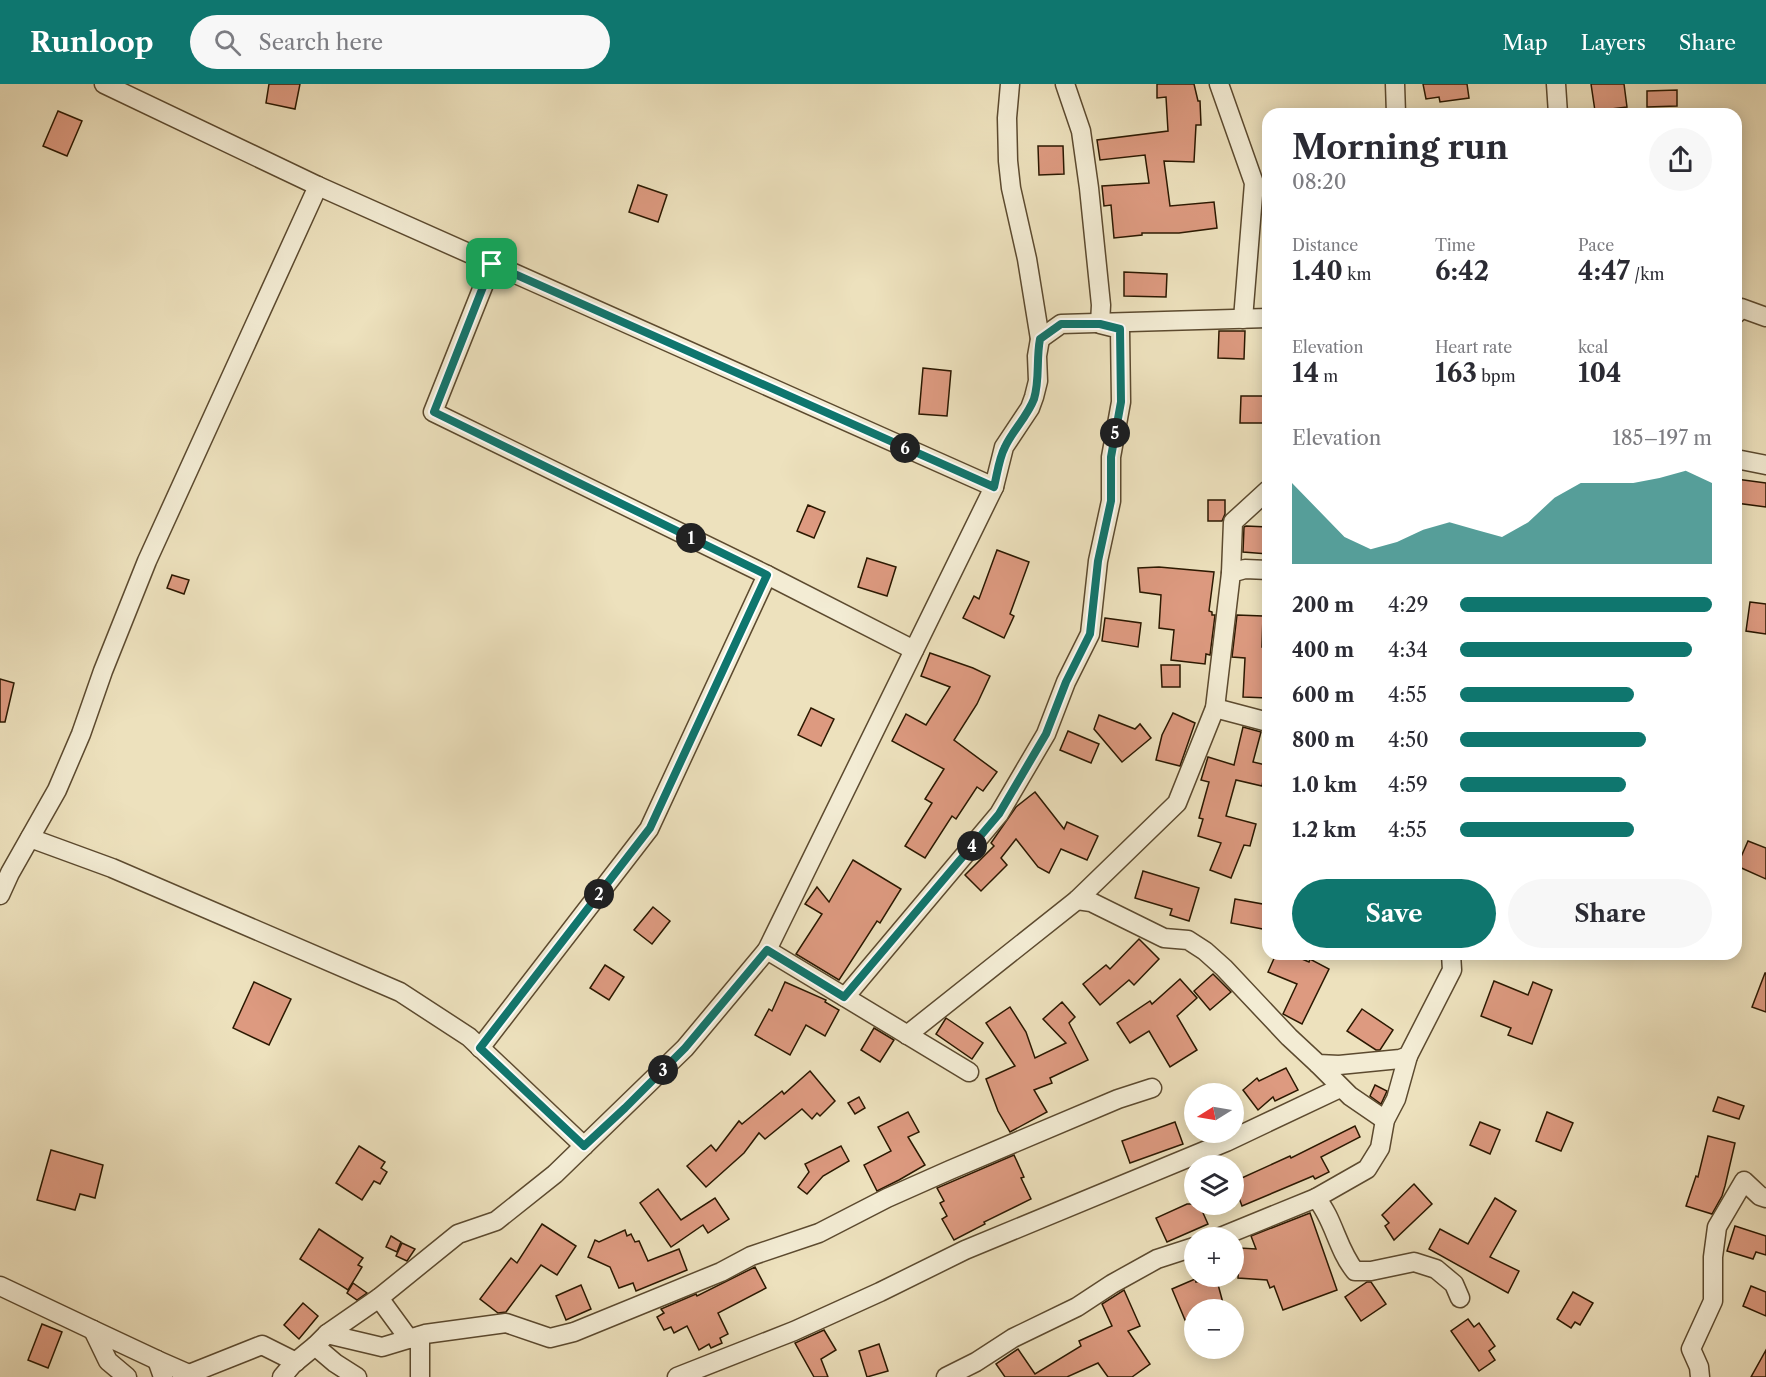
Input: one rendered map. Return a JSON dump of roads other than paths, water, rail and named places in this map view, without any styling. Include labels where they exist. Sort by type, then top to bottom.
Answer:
[{"type":"street","points":[[104,84],[318,186],[994,487]]},
{"type":"street","points":[[282,1377],[321,1340],[379,1298],[458,1234],[496,1221],[555,1174],[685,1048],[767,950],[994,487],[1004,447],[1030,408],[1034,397],[1038,381],[1037,356],[1040,339],[1027,259],[1010,179],[1007,139],[1010,84]]},
{"type":"street","points":[[1065,84],[1081,131],[1101,305],[1100,324]]},
{"type":"street","points":[[1219,84],[1260,200],[1243,319]]},
{"type":"street","points":[[1395,84],[1396,108]]},
{"type":"street","points":[[1556,84],[1558,108]]},
{"type":"street","points":[[0,895],[57,790],[81,734],[102,671],[147,561],[318,186]]},
{"type":"street","points":[[492,264],[434,412],[767,575],[914,650]]},
{"type":"street","points":[[1742,308],[1766,317]]},
{"type":"street","points":[[1040,339],[1061,324],[1262,318]]},
{"type":"street","points":[[844,997],[999,814],[1046,734],[1066,682],[1090,634],[1098,561],[1111,501],[1111,457],[1121,402],[1120,329],[1100,324]]},
{"type":"street","points":[[1742,460],[1766,465]]},
{"type":"street","points":[[907,1035],[1077,900],[1177,803],[1215,708],[1231,573],[1233,522],[1262,495]]},
{"type":"street","points":[[1231,573],[1245,569],[1262,570]]},
{"type":"street","points":[[480,1048],[650,828],[767,575]]},
{"type":"street","points":[[1215,708],[1262,720]]},
{"type":"street","points":[[30,838],[112,868],[400,992],[469,1037],[584,1146]]},
{"type":"street","points":[[1077,900],[1091,902],[1164,938],[1188,940],[1205,951],[1340,1088],[1385,1120]]},
{"type":"street","points":[[767,950],[969,1072]]},
{"type":"street","points":[[1244,1227],[1316,1198],[1367,1169],[1380,1148],[1385,1120],[1396,1099],[1408,1056],[1452,970],[1451,960]]},
{"type":"street","points":[[1318,1064],[1339,1065],[1400,1059],[1408,1056]]},
{"type":"street","points":[[321,1340],[382,1347],[414,1337],[506,1323],[550,1338],[574,1332],[721,1272],[751,1256],[819,1233],[887,1198],[950,1170],[1119,1099],[1152,1088]]},
{"type":"street","points":[[677,1377],[794,1331],[965,1250],[1100,1193],[1146,1177],[1340,1088]]},
{"type":"street","points":[[1700,1377],[1699,1367],[1691,1349],[1713,1301],[1713,1257],[1717,1227],[1744,1180],[1760,1196],[1766,1198]]},
{"type":"street","points":[[1316,1198],[1326,1210],[1347,1260],[1355,1271],[1371,1271],[1414,1262],[1436,1269],[1454,1284],[1460,1298]]},
{"type":"street","points":[[946,1377],[976,1362],[1013,1338],[1077,1307],[1148,1264],[1184,1251]]},
{"type":"street","points":[[0,1286],[93,1330],[160,1369],[192,1376],[262,1345],[296,1362]]},
{"type":"street","points":[[379,1298],[414,1337],[420,1377]]},
{"type":"street","points":[[93,1330],[108,1361],[127,1377]]},
{"type":"street","points":[[321,1340],[336,1363],[357,1377]]}]
